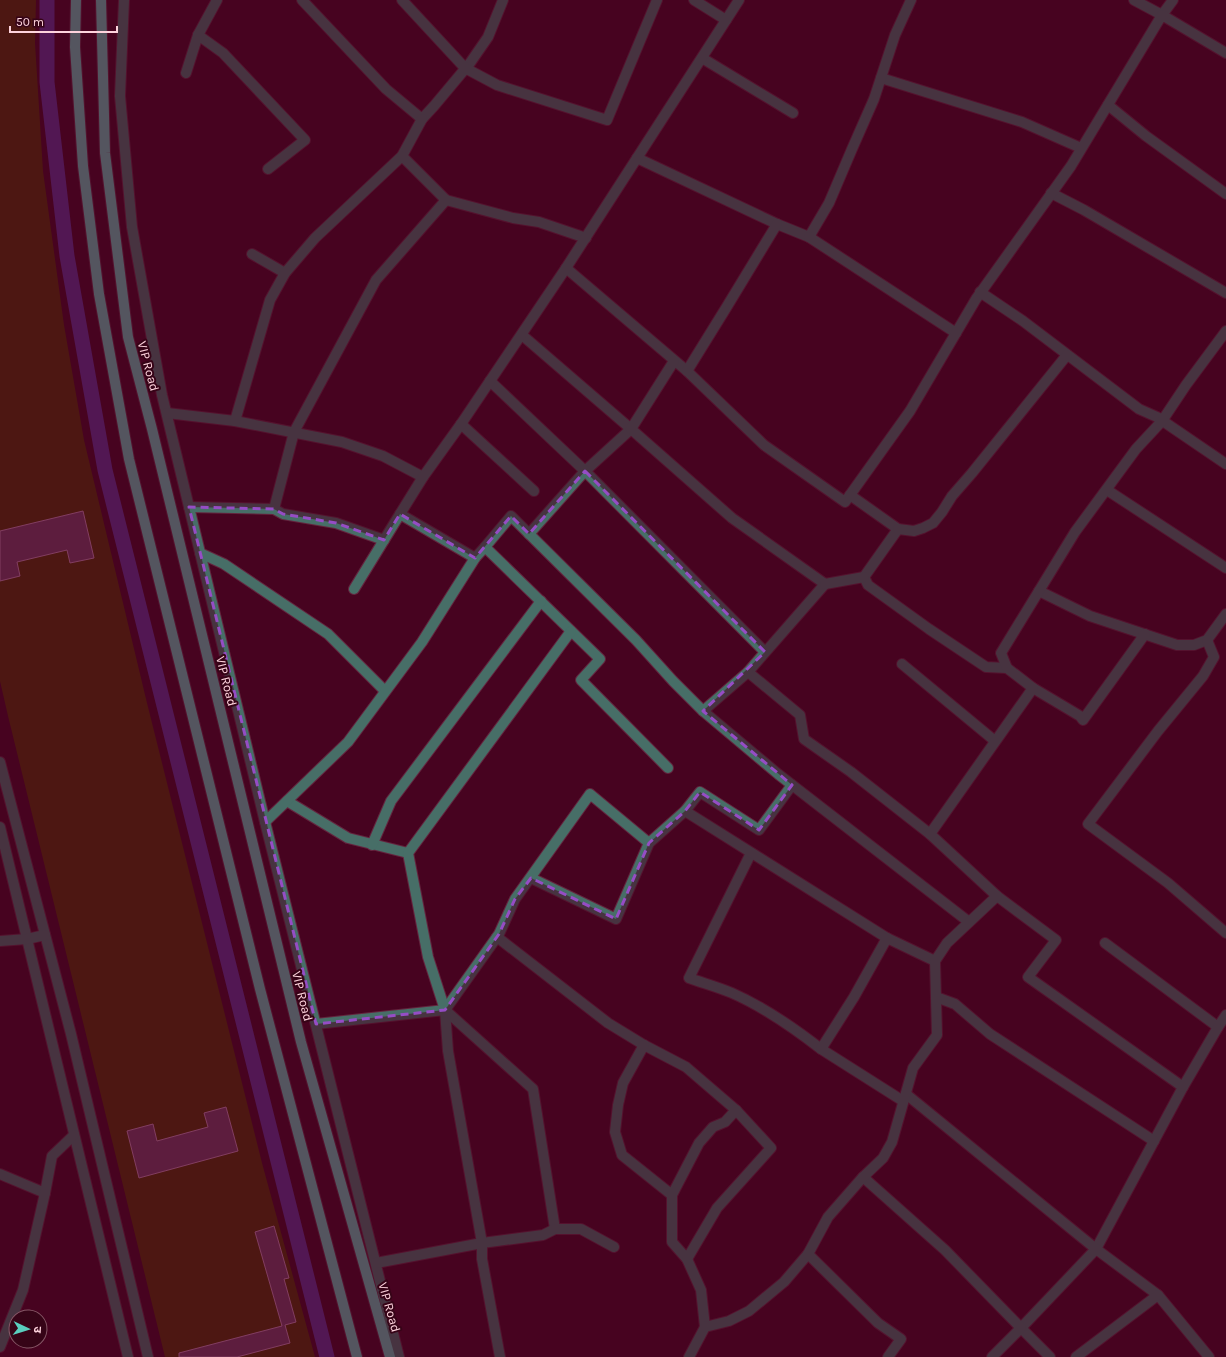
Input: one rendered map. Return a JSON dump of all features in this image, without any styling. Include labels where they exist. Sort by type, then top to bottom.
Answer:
[{"type":"main road","points":[[76,0],[75,47],[83,166],[99,294],[129,459],[260,989],[357,1357]]},
{"type":"main road","name":"VIP Road","points":[[101,0],[105,153],[128,337],[158,452],[301,1042],[390,1357]]},
{"type":"street","name":"VIP Road","points":[[124,0],[120,96],[132,227],[162,395],[265,822],[399,1357]]},
{"type":"street","points":[[186,73],[198,35],[217,0]]},
{"type":"street","points":[[302,0],[386,89],[422,119]]},
{"type":"street","points":[[402,0],[465,68],[496,85],[607,120],[657,0]]},
{"type":"street","points":[[235,421],[270,300],[285,273],[315,238],[402,156],[422,119],[465,68],[488,37],[503,0]]},
{"type":"street","points":[[694,0],[726,20]]},
{"type":"street","points":[[354,589],[422,477],[461,424],[522,335],[739,0]]},
{"type":"street","points":[[809,236],[829,203],[874,99],[895,35],[911,0]]},
{"type":"street","points":[[1134,0],[1226,53]]},
{"type":"street","points":[[566,268],[687,371],[764,445],[845,502],[910,411],[980,292],[1071,166],[1162,15],[1173,0]]},
{"type":"street","points":[[198,35],[223,54],[305,140],[268,169]]},
{"type":"street","points":[[702,58],[793,113]]},
{"type":"street","points":[[881,78],[1022,122],[1081,148]]},
{"type":"street","points":[[1108,105],[1146,136],[1226,194]]},
{"type":"street","points":[[402,156],[446,200],[513,218],[540,222],[586,238]]},
{"type":"street","points":[[637,158],[777,224],[809,236],[956,333]]},
{"type":"street","points":[[1051,193],[1084,210],[1226,293]]},
{"type":"street","points":[[274,509],[294,432],[376,280],[446,200]]},
{"type":"street","points":[[687,371],[777,224]]},
{"type":"street","points":[[252,254],[285,273]]},
{"type":"street","points":[[980,292],[1023,321],[1067,356],[1139,409],[1157,417],[1226,464]]},
{"type":"street","points":[[1145,634],[1083,720],[1080,716],[1033,688],[1007,668],[1001,653],[1075,532],[1136,449],[1162,421],[1186,385],[1226,331]]},
{"type":"street","points":[[522,335],[732,518],[825,584]]},
{"type":"street","points":[[850,495],[898,529],[914,531],[933,523],[960,485],[972,473],[1067,356]]},
{"type":"street","points":[[529,534],[585,472],[631,430],[674,361]]},
{"type":"street","points":[[490,381],[585,472],[765,652]]},
{"type":"street","points":[[167,413],[235,421],[342,442],[383,456],[422,477]]},
{"type":"street","points":[[461,424],[534,491]]},
{"type":"street","points":[[1107,490],[1226,568]]},
{"type":"street","points":[[189,507],[274,509],[284,514],[336,523],[384,540]]},
{"type":"street","points":[[400,514],[475,558]]},
{"type":"street","points":[[265,822],[348,742],[422,642],[475,558],[511,516],[636,640],[673,681],[703,711],[792,785],[969,922]]},
{"type":"street","points":[[703,711],[748,672],[825,584],[864,577],[898,529]]},
{"type":"street","points":[[485,548],[600,659],[581,680],[668,768]]},
{"type":"street","points":[[200,553],[224,564],[328,634],[386,691]]},
{"type":"street","points":[[864,577],[868,585],[874,590],[929,629],[986,666],[1007,668]]},
{"type":"street","points":[[1039,591],[1090,616],[1177,645],[1194,645],[1207,640],[1226,614]]},
{"type":"street","points":[[372,845],[391,801],[541,601]]},
{"type":"street","points":[[500,1357],[482,1259],[482,1243],[448,1051],[445,1010],[428,957],[408,853],[571,631]]},
{"type":"street","points":[[1207,640],[1214,657],[1203,676],[1158,731],[1088,824],[1168,883],[1226,933]]},
{"type":"street","points":[[902,664],[995,741]]},
{"type":"street","points":[[748,672],[800,715],[804,739],[851,772],[930,834],[997,896],[1056,940],[1028,977],[1183,1087]]},
{"type":"street","points":[[930,834],[1033,688]]},
{"type":"street","points":[[0,762],[71,1034],[148,1357]]},
{"type":"street","points":[[531,878],[616,919],[649,843],[685,811],[700,792],[759,830],[792,785]]},
{"type":"street","points":[[445,1010],[497,937],[515,899],[590,794],[649,843]]},
{"type":"street","points":[[287,801],[348,838],[408,853]]},
{"type":"street","points":[[685,811],[886,938],[935,961]]},
{"type":"street","points":[[0,827],[128,1357]]},
{"type":"street","points":[[751,853],[689,978],[732,993],[757,1005],[821,1049],[904,1098],[1096,1249],[1158,1295],[1208,1357]]},
{"type":"street","points":[[705,1327],[729,1321],[750,1311],[784,1282],[808,1254],[828,1217],[863,1177],[883,1158],[892,1142],[913,1068],[937,1036],[935,961],[947,943],[997,896]]},
{"type":"street","points":[[0,941],[27,939],[45,935]]},
{"type":"street","points":[[497,937],[608,1023],[644,1046],[686,1066],[736,1110],[771,1148],[717,1208],[687,1259]]},
{"type":"street","points":[[821,1049],[854,997],[886,938]]},
{"type":"street","points":[[1105,943],[1218,1027]]},
{"type":"street","points":[[936,997],[955,1004],[990,1034],[1154,1141]]},
{"type":"street","points":[[316,1024],[445,1010],[533,1089],[555,1229]]},
{"type":"street","points":[[992,1357],[1096,1249],[1183,1087],[1226,1015]]},
{"type":"street","points":[[644,1046],[623,1083],[618,1105],[615,1132],[622,1155],[672,1195]]},
{"type":"street","points":[[689,1357],[705,1327],[701,1290],[687,1259],[672,1242],[672,1195],[699,1143],[713,1127],[725,1122],[736,1110]]},
{"type":"street","points":[[0,1346],[23,1290],[52,1156],[74,1135]]},
{"type":"street","points":[[0,1174],[45,1193]]},
{"type":"street","points":[[863,1177],[945,1250],[1050,1357]]},
{"type":"street","points":[[376,1264],[482,1243],[543,1235],[555,1229],[581,1229],[614,1247]]},
{"type":"street","points":[[808,1254],[878,1323],[901,1339],[888,1357]]},
{"type":"street","points":[[1076,1357],[1158,1295]]},
{"type":"highlighted area","points":[[585,471],[765,652],[703,711],[792,785],[759,830],[700,792],[685,811],[649,843],[616,919],[531,878],[515,899],[499,934],[445,1010],[316,1024],[189,507],[274,509],[283,514],[336,523],[384,540],[400,514],[475,558],[511,516],[529,534]]},
{"type":"shaded area","points":[[0,0],[36,0],[35,43],[43,171],[64,325],[84,440],[147,703],[262,1163],[315,1357],[165,1357],[8,716],[0,681]]},
{"type":"building","points":[[83,511],[94,558],[70,563],[67,550],[17,562],[20,576],[0,581],[0,531]]},
{"type":"building","points":[[226,1107],[238,1151],[139,1178],[127,1131],[153,1124],[157,1141],[208,1127],[204,1113]]},
{"type":"building","points":[[274,1226],[289,1278],[284,1279],[296,1322],[285,1325],[290,1343],[237,1357],[179,1357],[179,1353],[282,1326],[255,1232]]},
{"type":"waterway","points":[[47,0],[47,82],[67,256],[105,470],[327,1357]]}]
